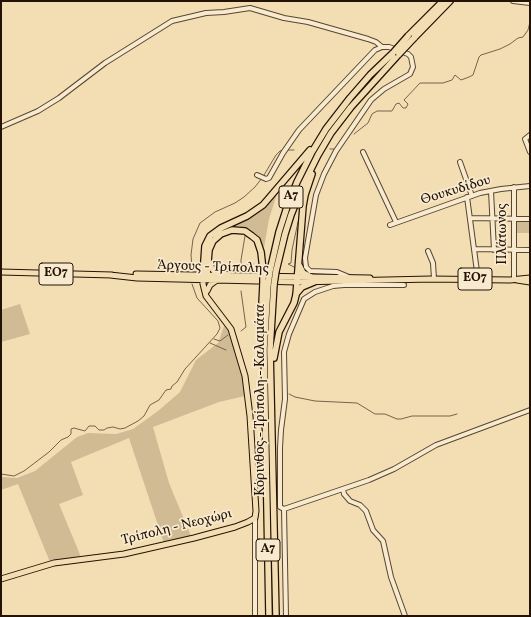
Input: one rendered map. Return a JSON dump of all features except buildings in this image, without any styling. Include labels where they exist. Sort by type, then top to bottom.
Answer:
[{"type":"highway","name":"Κόρινθος - Τρίπολη - Καλαμάτα","points":[[276,616],[271,326],[274,284],[285,234],[295,203],[303,185],[331,133],[396,53],[442,1]]},
{"type":"highway","name":"Κόρινθος - Τρίπολη - Καλαμάτα","points":[[411,37],[450,1]]},
{"type":"highway","name":"Κόρινθος - Τρίπολη - Καλαμάτα","points":[[269,616],[264,332],[265,284],[270,271],[279,232],[292,194],[326,129],[356,90],[396,53]]},
{"type":"highway","points":[[205,277],[205,246],[210,236],[217,230],[247,216],[263,205],[299,165],[326,129]]},
{"type":"highway","points":[[271,382],[276,338],[294,303],[296,295],[305,195],[321,150]]},
{"type":"highway","points":[[205,277],[210,248],[213,241],[217,236],[228,231],[241,230],[252,236],[258,244],[261,252],[262,270],[265,284]]},
{"type":"highway","points":[[209,260],[211,267],[215,272],[228,275]]},
{"type":"highway","points":[[296,295],[302,287],[313,279],[303,273],[299,263]]},
{"type":"main road","name":"Άργους - Τρίπολης","points":[[1,272],[110,275],[154,274],[205,277],[228,275],[297,279]]},
{"type":"main road","name":"Άργους - Τρίπολης","points":[[205,277],[217,280],[313,279]]},
{"type":"main road","points":[[205,277],[210,302]]},
{"type":"main road","points":[[205,277],[205,294],[231,328],[245,376],[250,416],[256,511],[255,518]]},
{"type":"main road","name":"ΕΟ7","points":[[313,279],[365,277],[379,280]]},
{"type":"main road","name":"ΕΟ7","points":[[515,280],[530,278]]},
{"type":"main road","name":"ΕΟ7","points":[[313,279],[478,279],[530,282]]},
{"type":"main road","points":[[208,291],[210,285],[217,280]]},
{"type":"main road","name":"Τρίπολη - Νεοχώρι","points":[[1,579],[59,562],[124,554],[194,538],[248,522],[255,518]]},
{"type":"street","points":[[513,1],[530,3]]},
{"type":"street","points":[[1,127],[38,111],[59,98],[104,63],[172,21],[206,12],[224,12],[250,8],[368,39],[376,42],[382,47]]},
{"type":"street","points":[[259,175],[266,179],[269,178],[283,153],[299,130],[375,50],[382,47],[389,48],[408,54],[411,57],[413,63],[412,71],[407,77],[384,89],[374,97],[336,151],[324,174],[316,195],[305,258],[306,267],[308,270],[337,272],[349,277]]},
{"type":"street","points":[[530,136],[525,139],[530,152]]},
{"type":"street","points":[[363,152],[396,222]]},
{"type":"street","points":[[460,162],[472,196]]},
{"type":"street","name":"Θουκυδίδου","points":[[390,225],[467,197],[491,191],[530,186]]},
{"type":"street","name":"Πλάτωνος","points":[[514,187],[515,280]]},
{"type":"street","points":[[491,191],[494,250]]},
{"type":"street","points":[[467,197],[478,279]]},
{"type":"street","points":[[470,218],[530,219]]},
{"type":"street","points":[[474,249],[530,250]]},
{"type":"street","points":[[428,251],[433,262],[434,279]]},
{"type":"street","points":[[286,616],[284,509],[281,508],[280,503],[280,448],[285,399],[284,352],[292,325],[304,299],[315,292],[333,286],[344,285],[404,285]]},
{"type":"street","points":[[284,509],[382,474],[436,445],[530,410]]},
{"type":"street","points":[[343,489],[344,494],[350,501],[360,505],[366,511],[373,530],[383,541],[391,577],[405,616]]},
{"type":"street","points":[[255,518],[255,616]]},
{"type":"shaded area","points":[[355,97],[316,154],[298,189],[286,221],[272,284],[268,325],[268,367],[266,355],[268,305],[272,271],[285,220],[296,189],[314,154],[328,131]]},
{"type":"shaded area","points":[[278,191],[269,219],[264,248],[261,239],[255,233],[248,228],[237,226],[228,227],[221,231],[207,245],[214,234],[242,219]]},
{"type":"shaded area","points":[[517,221],[530,221],[530,233],[517,233]]},
{"type":"shaded area","points":[[20,304],[30,334],[1,342],[1,310]]},
{"type":"shaded area","points":[[224,326],[230,332],[243,381],[245,396],[219,402],[153,427],[169,483],[191,536],[164,543],[129,438],[71,462],[83,495],[59,504],[81,557],[50,562],[18,484],[1,490],[1,477],[17,478],[35,471],[77,437],[88,433],[116,434],[133,429],[158,411],[180,392],[196,360],[218,343]]},
{"type":"shaded area","points":[[270,513],[271,522],[273,616],[271,616]]},
{"type":"waterway","points":[[354,134],[368,123],[372,114],[377,111],[392,111],[396,104],[399,103],[403,108],[406,108],[408,104],[404,100],[420,83],[443,83],[452,80],[455,75],[461,80],[473,75],[481,55],[500,49],[518,38],[523,37],[528,30],[530,22]]},
{"type":"waterway","points":[[264,175],[276,155],[283,150]]},
{"type":"waterway","points":[[288,150],[294,150]]},
{"type":"waterway","points":[[192,268],[191,255],[193,239],[200,223],[215,212],[244,197],[262,178]]},
{"type":"waterway","points":[[296,268],[288,264],[291,263],[292,250],[298,222]]},
{"type":"waterway","points":[[241,268],[245,236]]},
{"type":"waterway","points":[[242,265],[253,264]]},
{"type":"waterway","points":[[1,474],[14,476],[24,471],[49,452],[61,440],[68,437],[71,434],[71,429],[74,428],[85,431],[89,426],[95,426],[99,430],[113,427],[120,429],[138,421],[144,416],[150,405],[159,400],[166,390],[171,389],[185,369],[217,334],[220,328],[218,321],[197,298],[192,284]]},
{"type":"waterway","points":[[241,291],[246,327],[241,331]]},
{"type":"waterway","points":[[214,339],[220,341],[228,335]]},
{"type":"waterway","points":[[210,343],[226,350]]},
{"type":"waterway","points":[[289,394],[295,397],[315,401],[357,403],[375,414],[385,414],[397,419],[412,416],[450,416],[457,414]]}]
